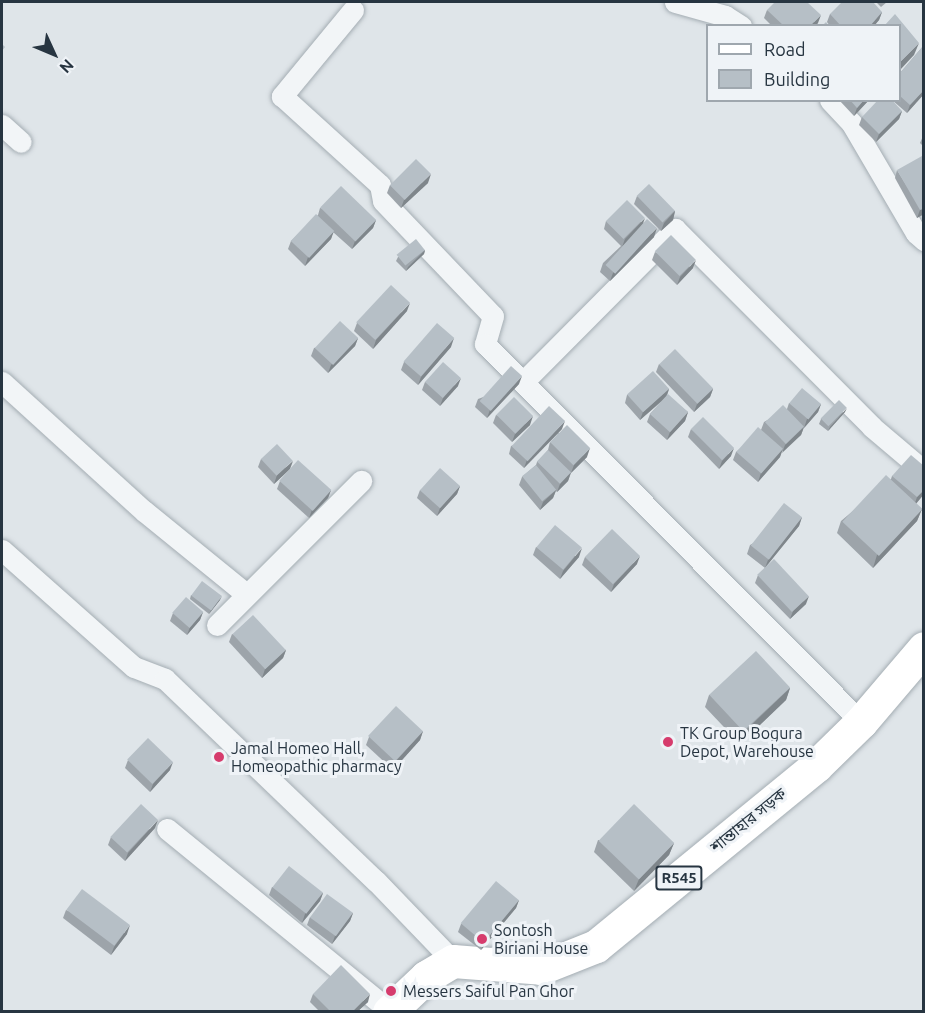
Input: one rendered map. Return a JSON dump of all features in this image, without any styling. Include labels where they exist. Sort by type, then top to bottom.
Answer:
[{"type":"main road","name":"শান্তাহার সড়ক","points":[[453,961],[541,968],[596,946],[816,766],[861,723],[924,648]]},
{"type":"main road","points":[[389,1011],[426,977],[453,961]]},
{"type":"street","points":[[675,2],[725,16],[738,24]]},
{"type":"street","points":[[353,10],[282,96],[380,184],[383,201],[493,316],[485,344],[861,723]]},
{"type":"street","points":[[832,102],[852,124],[916,233],[924,240]]},
{"type":"street","points":[[2,125],[21,142]]},
{"type":"street","points":[[523,382],[675,229],[872,427],[924,471]]},
{"type":"street","points":[[2,382],[144,512],[246,594]]},
{"type":"street","points":[[217,625],[361,481]]},
{"type":"street","points":[[2,550],[134,667],[165,679],[376,881],[453,961]]},
{"type":"street","points":[[167,829],[389,1011]]},
{"type":"building","points":[[775,2],[807,2],[821,15],[812,24],[782,24],[767,10]]},
{"type":"building","points":[[842,2],[873,2],[882,12],[872,24],[839,24],[830,14]]},
{"type":"building","points":[[895,14],[919,43],[901,61],[901,24],[886,24]]},
{"type":"building","points":[[924,45],[924,90],[910,105],[901,97],[901,72]]},
{"type":"building","points":[[852,102],[862,102],[857,108]]},
{"type":"building","points":[[876,102],[894,102],[902,111],[879,134],[862,117]]},
{"type":"building","points":[[922,156],[924,159],[924,208],[920,210],[897,170]]},
{"type":"building","points":[[416,159],[431,174],[405,200],[390,185]]},
{"type":"building","points":[[649,184],[675,211],[662,222],[637,196]]},
{"type":"building","points":[[341,186],[376,220],[355,242],[320,208]]},
{"type":"building","points":[[627,200],[645,218],[623,239],[606,221]]},
{"type":"building","points":[[316,214],[334,231],[309,258],[291,241]]},
{"type":"building","points":[[647,219],[657,228],[615,274],[606,265]]},
{"type":"building","points":[[671,235],[696,260],[679,276],[655,251]]},
{"type":"building","points":[[416,239],[425,250],[405,266],[397,255]]},
{"type":"building","points":[[391,285],[410,303],[375,340],[356,322]]},
{"type":"building","points":[[340,321],[358,338],[333,365],[315,348]]},
{"type":"building","points":[[437,323],[454,338],[421,377],[404,361]]},
{"type":"building","points":[[675,349],[713,389],[697,404],[659,364]]},
{"type":"building","points":[[443,362],[461,378],[443,398],[425,382]]},
{"type":"building","points":[[511,366],[522,376],[491,411],[480,401]]},
{"type":"building","points":[[653,371],[669,389],[643,412],[627,394]]},
{"type":"building","points":[[802,388],[821,404],[808,419],[789,403]]},
{"type":"building","points":[[668,394],[688,412],[670,432],[650,414]]},
{"type":"building","points":[[514,397],[533,416],[515,434],[496,415]]},
{"type":"building","points":[[839,400],[847,408],[828,426],[821,418]]},
{"type":"building","points":[[783,405],[804,427],[786,444],[765,422]]},
{"type":"building","points":[[549,406],[565,421],[528,461],[511,446]]},
{"type":"building","points":[[703,417],[734,448],[722,460],[691,429]]},
{"type":"building","points":[[567,425],[590,448],[573,465],[550,442]]},
{"type":"building","points":[[758,427],[783,449],[761,474],[736,452]]},
{"type":"building","points":[[277,444],[293,461],[277,476],[261,459]]},
{"type":"building","points":[[548,450],[571,472],[560,484],[537,462]]},
{"type":"building","points":[[911,455],[924,466],[924,490],[917,497],[892,476]]},
{"type":"building","points":[[298,460],[331,490],[313,511],[279,481]]},
{"type":"building","points":[[536,465],[556,490],[542,501],[522,476]]},
{"type":"building","points":[[440,468],[460,486],[440,508],[420,490]]},
{"type":"building","points":[[886,475],[923,509],[879,556],[842,522]]},
{"type":"building","points":[[784,503],[802,517],[769,560],[751,546]]},
{"type":"building","points":[[555,525],[582,547],[563,570],[536,547]]},
{"type":"building","points":[[612,529],[640,556],[613,584],[585,557]]},
{"type":"building","points":[[774,559],[809,596],[792,612],[757,575]]},
{"type":"building","points":[[202,581],[222,596],[211,610],[191,595]]},
{"type":"building","points":[[186,597],[203,612],[190,628],[172,613]]},
{"type":"building","points":[[253,615],[286,650],[265,669],[233,634]]},
{"type":"building","points":[[756,651],[790,688],[743,731],[709,695]]},
{"type":"building","points":[[396,706],[423,731],[395,761],[368,736]]},
{"type":"building","points":[[148,738],[173,762],[152,784],[127,760]]},
{"type":"building","points":[[141,804],[158,820],[127,853],[110,837]]},
{"type":"building","points":[[634,804],[674,843],[639,880],[599,841]]},
{"type":"building","points":[[289,866],[323,892],[306,914],[272,887]]},
{"type":"building","points":[[496,881],[519,900],[484,942],[461,923]]},
{"type":"building","points":[[82,889],[130,925],[114,946],[66,910]]},
{"type":"building","points":[[327,894],[353,913],[336,936],[310,917]]},
{"type":"building","points":[[341,965],[370,994],[353,1011],[330,1011],[313,994]]},
{"type":"place","name":"TK Group Bogura Depot, Warehouse","points":[[668,742]]},
{"type":"place","name":"Jamal Homeo Hall, Homeopathic pharmacy","points":[[219,757]]},
{"type":"place","name":"Sontosh Biriani House","points":[[482,939]]},
{"type":"place","name":"Messers Saiful Pan Ghor","points":[[391,991]]}]
